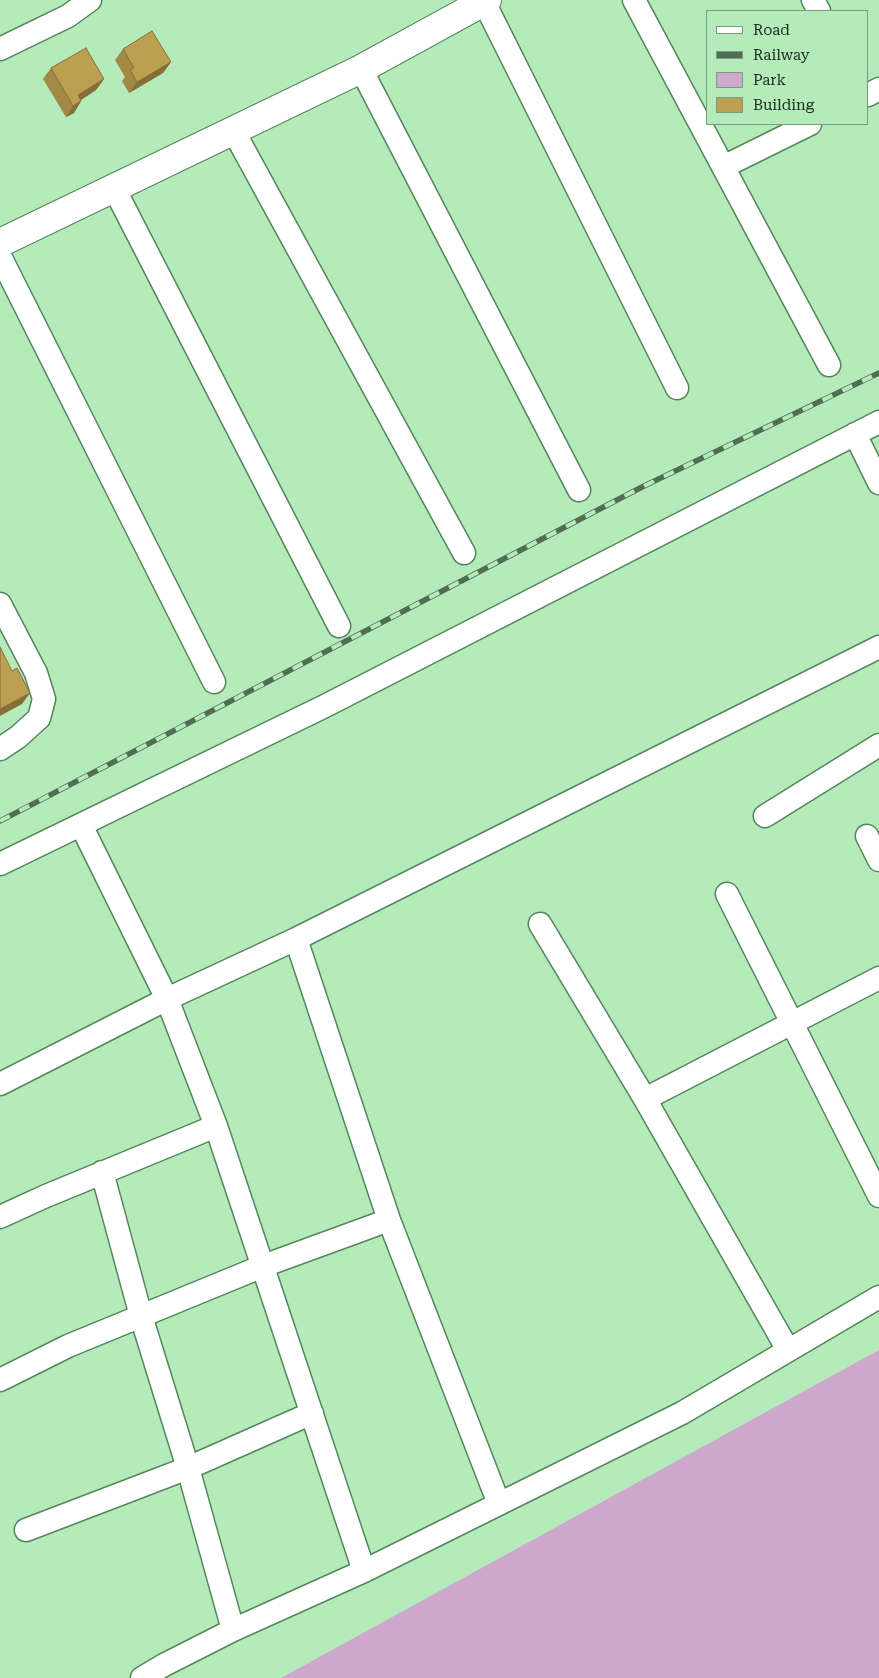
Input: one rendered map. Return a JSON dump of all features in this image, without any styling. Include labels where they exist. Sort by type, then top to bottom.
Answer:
[{"type":"street","points":[[0,49],[68,16],[90,0]]},
{"type":"street","points":[[634,0],[829,365]]},
{"type":"street","points":[[0,243],[361,69],[485,1],[677,388]]},
{"type":"street","points":[[361,69],[579,490]]},
{"type":"street","points":[[724,167],[808,125]]},
{"type":"street","points":[[233,130],[464,553]]},
{"type":"street","points":[[114,188],[339,626]]},
{"type":"street","points":[[0,256],[214,682]]},
{"type":"street","points":[[0,864],[325,706],[879,422]]},
{"type":"street","points":[[856,434],[879,483]]},
{"type":"street","points":[[0,749],[18,737],[39,718],[44,699],[36,673],[3,618]]},
{"type":"street","points":[[0,1084],[167,999],[296,939],[879,647]]},
{"type":"street","points":[[766,816],[879,745]]},
{"type":"street","points":[[81,825],[167,999],[216,1126],[364,1572]]},
{"type":"street","points":[[867,836],[879,860]]},
{"type":"street","points":[[727,894],[879,1196]]},
{"type":"street","points":[[540,924],[645,1099],[788,1350]]},
{"type":"street","points":[[296,939],[389,1220],[499,1504]]},
{"type":"street","points":[[645,1099],[879,978]]},
{"type":"street","points":[[0,1217],[102,1172],[216,1126]]},
{"type":"street","points":[[102,1172],[141,1316],[188,1468],[233,1630]]},
{"type":"street","points":[[0,1380],[68,1346],[263,1266],[389,1220]]},
{"type":"street","points":[[142,1678],[233,1630],[364,1572],[682,1413],[879,1297]]},
{"type":"street","points":[[26,1530],[188,1468],[312,1413]]},
{"type":"green space","points":[[879,1350],[879,1678],[281,1678]]},
{"type":"building","points":[[152,31],[171,62],[137,82],[130,70],[134,68],[123,49]]},
{"type":"building","points":[[86,48],[104,79],[78,95],[81,101],[73,106],[51,68]]},
{"type":"building","points":[[0,647],[12,671],[17,668],[30,693],[0,709]]},
{"type":"railway","points":[[0,821],[642,487],[879,373]]}]
